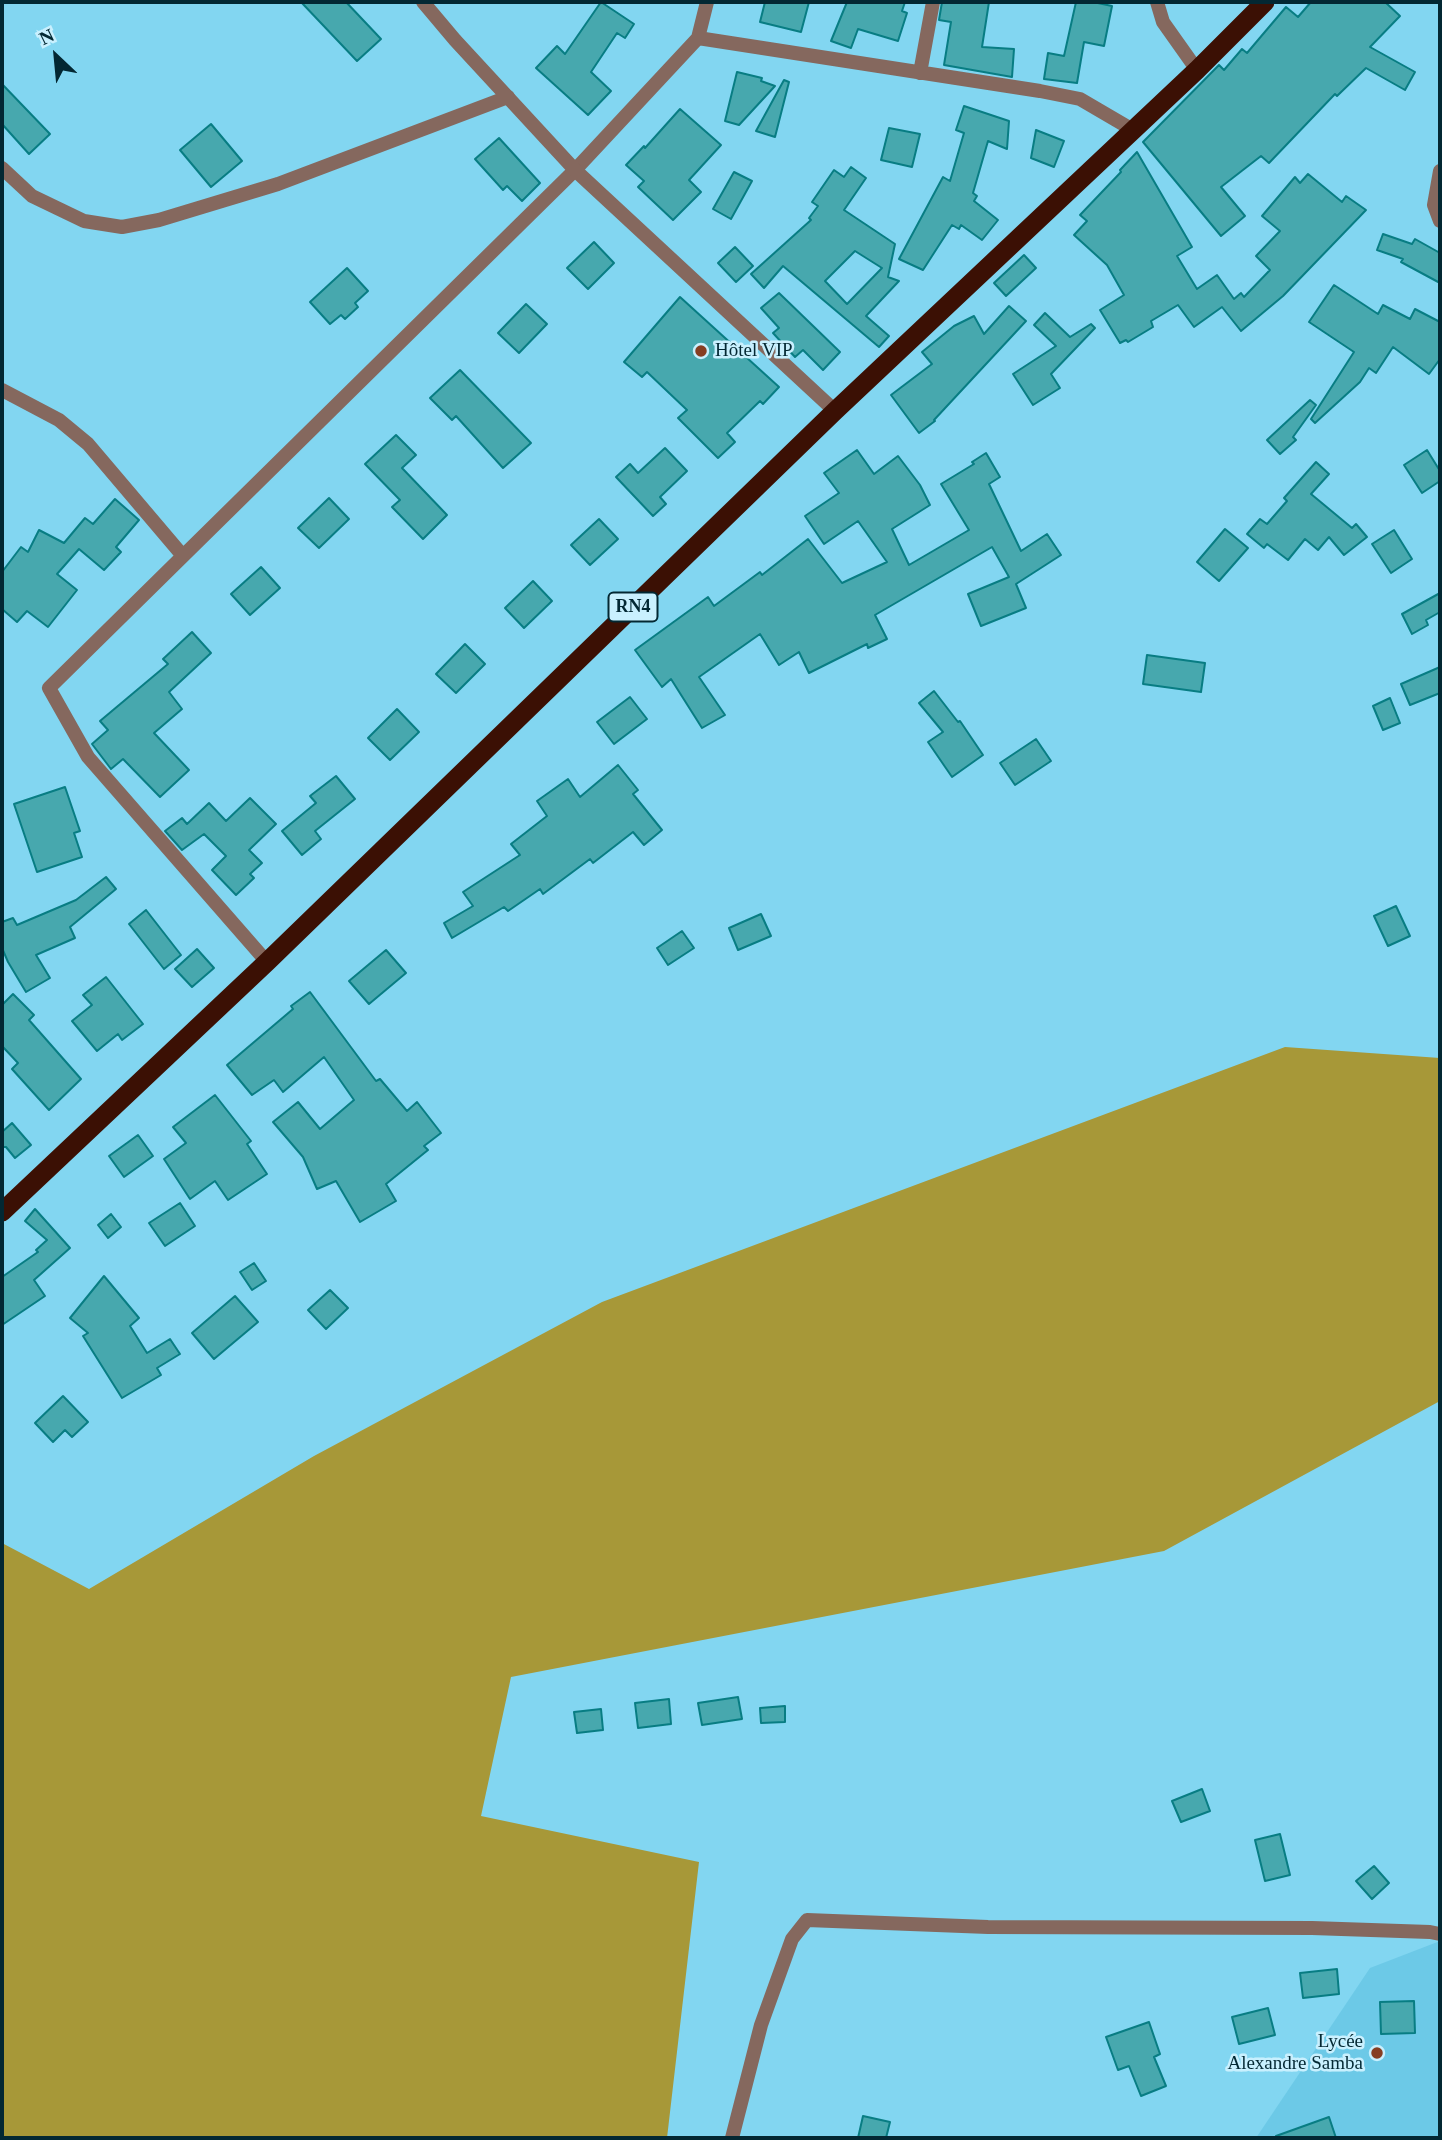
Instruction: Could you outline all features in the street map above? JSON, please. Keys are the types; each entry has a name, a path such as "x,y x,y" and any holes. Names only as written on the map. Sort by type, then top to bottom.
{"highway":[{"name":"RN4","path":"2,1212 267,962 835,411 1133,131 1265,2"}],"street":[{"path":"423,2 575,170 835,411"},
{"path":"267,962 88,757 49,688 575,170 698,38 707,2"},
{"path":"920,73 933,2"},
{"path":"1157,2 1163,22 1197,70"},
{"path":"698,38 1080,99 1133,131"},
{"path":"2,168 32,196 84,221 122,227 159,220 278,184 508,97"},
{"path":"1440,171 1434,205 1440,221"},
{"path":"2,390 59,420 88,444 183,556"},
{"path":"732,2138 761,2025 793,1939 807,1920 988,1927 1312,1928 1440,1934"}],"shaded area":[{"path":"1285,1047 1440,1058 1440,1401 1164,1551 511,1677 481,1816 699,1862 667,2138 2,2138 2,1543 89,1589 314,1456 602,1302"},
{"name":"Lycée Alexandre Samba","path":"1440,1941 1440,2138 1256,2138 1370,1968"}],"building":[{"path":"301,2 346,2 381,39 357,61"},
{"path":"601,2 634,24 625,38 617,33 591,72 611,91 588,115 536,68 557,46 565,54"},
{"path":"765,2 809,2 801,32 760,22"},
{"path":"847,2 905,2 902,11 907,13 898,41 858,29 851,48 831,41"},
{"path":"942,2 989,2 982,47 1014,49 1012,77 944,65 951,22 939,20"},
{"path":"1076,2 1112,6 1104,46 1084,42 1077,83 1044,79 1048,53 1064,56"},
{"path":"1311,2 1385,2 1400,16 1370,47 1415,72 1405,90 1366,68 1337,96 1335,94 1269,163 1261,156 1221,187 1245,216 1221,236 1143,142 1219,65 1224,70 1242,49 1247,53 1286,7 1298,17"},
{"path":"737,72 762,78 761,81 775,86 739,125 725,121"},
{"path":"784,80 789,82 775,137 756,131"},
{"path":"2,84 50,134 29,154 2,124"},
{"path":"964,106 1009,121 1007,149 988,141 973,193 977,196 974,201 998,220 982,240 961,225 959,229 952,225 923,270 899,259 943,177 950,181 964,133 956,130"},
{"path":"680,109 721,145 689,180 701,192 673,220 638,187 644,181 626,165"},
{"path":"211,124 242,161 211,187 180,150"},
{"path":"889,128 920,134 912,167 881,160"},
{"path":"1036,130 1064,141 1054,167 1031,158"},
{"path":"499,138 540,183 522,201 507,186 503,190 475,159"},
{"path":"1137,152 1192,247 1177,256 1197,289 1217,275 1234,299 1241,293 1244,297 1270,270 1256,256 1280,231 1262,216 1295,177 1300,183 1308,174 1342,202 1346,196 1366,210 1283,296 1241,331 1222,307 1194,327 1178,305 1151,321 1153,327 1128,342 1126,340 1120,343 1100,310 1124,295 1107,265 1074,235 1087,221 1080,215"},
{"path":"851,167 866,178 844,210 895,244 888,277 899,281 866,316 889,336 879,347 783,266 764,288 751,274 811,220 809,218 818,206 812,202 834,170 844,177","holes":["855,251 882,268 847,304 825,281"]},
{"path":"734,172 752,181 731,219 713,209"},
{"path":"1383,234 1412,244 1415,239 1440,253 1440,283 1401,262 1403,259 1377,250"},
{"path":"594,242 614,263 588,289 567,268"},
{"path":"735,247 753,266 736,282 718,263"},
{"path":"1024,255 1036,268 1006,296 994,283"},
{"path":"347,268 368,291 355,303 358,307 345,319 341,315 330,324 310,302"},
{"path":"1334,285 1378,314 1383,305 1410,319 1415,309 1440,322 1440,359 1429,374 1393,347 1376,373 1369,368 1360,382 1315,423 1311,419 1354,352 1309,322"},
{"path":"779,293 840,352 823,370 803,350 795,357 773,333 779,328 761,308"},
{"path":"680,297 779,387 763,404 760,401 727,433 735,442 718,458 678,418 687,410 647,372 642,377 624,362"},
{"path":"526,304 547,324 519,353 498,333"},
{"path":"1009,306 1026,321 935,421 919,433 891,395 932,364 922,352 954,326 974,316 984,334"},
{"path":"1045,313 1070,337 1091,324 1095,328 1051,374 1060,388 1033,405 1013,374 1056,346 1034,325"},
{"path":"460,370 531,443 503,468 456,416 452,420 430,398"},
{"path":"1310,400 1316,405 1293,437 1296,440 1280,454 1267,440"},
{"path":"396,435 416,455 402,468 447,515 423,539 392,507 400,500 365,464"},
{"path":"665,448 687,471 660,497 666,504 653,516 616,477 630,464 638,473"},
{"path":"857,450 874,474 898,456 920,485 930,505 892,529 909,565 969,530 941,484 974,464 972,462 986,453 1000,477 989,484 1021,551 1047,534 1061,555 1016,584 1026,608 981,626 968,594 1009,577 992,547 875,615 887,639 868,648 867,644 809,673 799,652 779,665 760,634 699,677 725,715 702,728 671,679 662,687 635,650 708,597 714,606 760,572 762,575 808,539 842,583 887,562 858,521 824,544 805,516 839,493 824,473"},
{"path":"1427,450 1440,471 1440,481 1422,493 1404,465"},
{"path":"1316,462 1329,474 1311,494 1352,528 1356,524 1367,537 1344,555 1329,537 1318,550 1305,539 1288,560 1267,544 1264,548 1247,534 1260,519 1267,524 1287,501 1284,498"},
{"path":"329,498 349,519 319,548 298,528"},
{"path":"115,499 139,520 116,547 121,552 104,570 79,549 57,574 77,590 48,627 27,611 17,622 2,609 2,572 21,547 28,552 39,530 64,543 85,518 93,524"},
{"path":"599,519 618,539 590,565 571,545"},
{"path":"1225,529 1248,548 1219,581 1197,562"},
{"path":"1394,530 1412,559 1391,573 1372,544"},
{"path":"261,567 280,588 250,615 231,594"},
{"path":"533,581 552,601 524,628 505,608"},
{"path":"1440,593 1440,612 1426,620 1428,625 1412,634 1402,614"},
{"path":"192,632 211,653 169,692 182,709 154,733 189,770 160,797 123,759 111,769 92,744 108,730 100,721 168,664 163,659"},
{"path":"465,644 485,664 456,693 436,674"},
{"path":"1147,655 1205,663 1201,692 1143,684"},
{"path":"1440,667 1440,693 1410,705 1401,684"},
{"path":"934,691 958,722 960,721 983,755 952,777 928,742 943,732 919,703"},
{"path":"630,697 647,719 614,744 597,722"},
{"path":"1390,698 1400,723 1383,730 1373,706"},
{"path":"397,709 419,732 390,760 368,738"},
{"path":"1036,739 1051,761 1015,785 1000,763"},
{"path":"618,765 638,790 633,794 662,830 644,845 633,832 593,863 590,859 543,894 540,889 508,911 504,907 452,938 444,923 473,906 463,892 520,855 511,844 547,816 537,801 568,779 580,797"},
{"path":"336,776 355,799 315,831 321,839 302,855 282,831 316,803 310,796"},
{"path":"65,787 80,831 74,833 82,857 37,872 14,804"},
{"path":"250,798 276,824 249,850 262,863 250,874 254,878 236,895 212,870 226,856 204,834 182,850 165,831 182,818 187,824 209,803 226,821"},
{"path":"106,877 116,889 70,927 75,938 36,955 50,978 26,992 2,948 2,922 13,918 17,925 76,900"},
{"path":"1396,906 1410,936 1388,946 1374,916"},
{"path":"146,910 181,955 164,969 129,924"},
{"path":"761,914 771,936 738,950 729,928"},
{"path":"682,931 694,948 668,965 657,948"},
{"path":"197,949 214,968 192,987 175,969"},
{"path":"386,950 406,973 369,1004 349,981"},
{"path":"106,977 143,1024 122,1040 118,1034 97,1051 72,1021 92,1005 83,995"},
{"path":"310,992 376,1081 380,1079 407,1111 417,1102 441,1133 424,1146 428,1150 386,1184 396,1201 360,1222 336,1181 317,1189 303,1157 273,1122 298,1102 320,1129 354,1100 324,1057 283,1092 274,1080 252,1095 227,1065"},
{"path":"13,994 34,1015 29,1020 81,1079 49,1110 12,1069 18,1063 2,1046 2,1005"},
{"path":"215,1095 251,1141 247,1144 267,1174 228,1200 215,1181 190,1199 164,1159 186,1143 173,1127"},
{"path":"12,1123 31,1145 15,1158 6,1147 2,1147 2,1132"},
{"path":"138,1135 153,1156 124,1177 109,1156"},
{"path":"180,1203 195,1226 165,1246 149,1223"},
{"path":"35,1209 70,1248 34,1280 45,1296 2,1325 2,1277 38,1252 36,1250 47,1240 25,1221"},
{"path":"111,1214 121,1227 108,1238 98,1225"},
{"path":"254,1263 266,1281 252,1290 240,1272"},
{"path":"104,1276 139,1318 130,1326 147,1353 170,1339 180,1354 157,1368 161,1375 122,1398 83,1336 88,1333 70,1318"},
{"path":"330,1290 348,1308 326,1329 308,1310"},
{"path":"235,1296 258,1322 214,1359 192,1333"},
{"path":"63,1396 88,1422 72,1437 65,1430 53,1442 35,1423"},
{"path":"738,1697 742,1719 702,1725 698,1703"},
{"path":"669,1699 671,1724 638,1728 635,1703"},
{"path":"785,1706 785,1722 761,1723 760,1708"},
{"path":"601,1709 603,1730 577,1733 574,1712"},
{"path":"1202,1789 1210,1811 1181,1822 1172,1801"},
{"path":"1280,1834 1290,1875 1265,1881 1255,1840"},
{"path":"1374,1866 1389,1883 1372,1899 1356,1881"},
{"path":"1337,1969 1339,1994 1303,1998 1300,1973"},
{"path":"1414,2001 1415,2033 1381,2034 1380,2002"},
{"path":"1268,2008 1275,2035 1239,2044 1232,2017"},
{"path":"1149,2022 1160,2054 1154,2057 1166,2086 1141,2096 1129,2066 1118,2070 1106,2037"},
{"path":"863,2116 890,2122 886,2138 858,2138"},
{"path":"1329,2117 1336,2138 1276,2138 1276,2136"}],"place":[{"name":"Hôtel VIP","path":"701,351"},
{"name":"Lycée Alexandre Samba","path":"1377,2053"}]}
